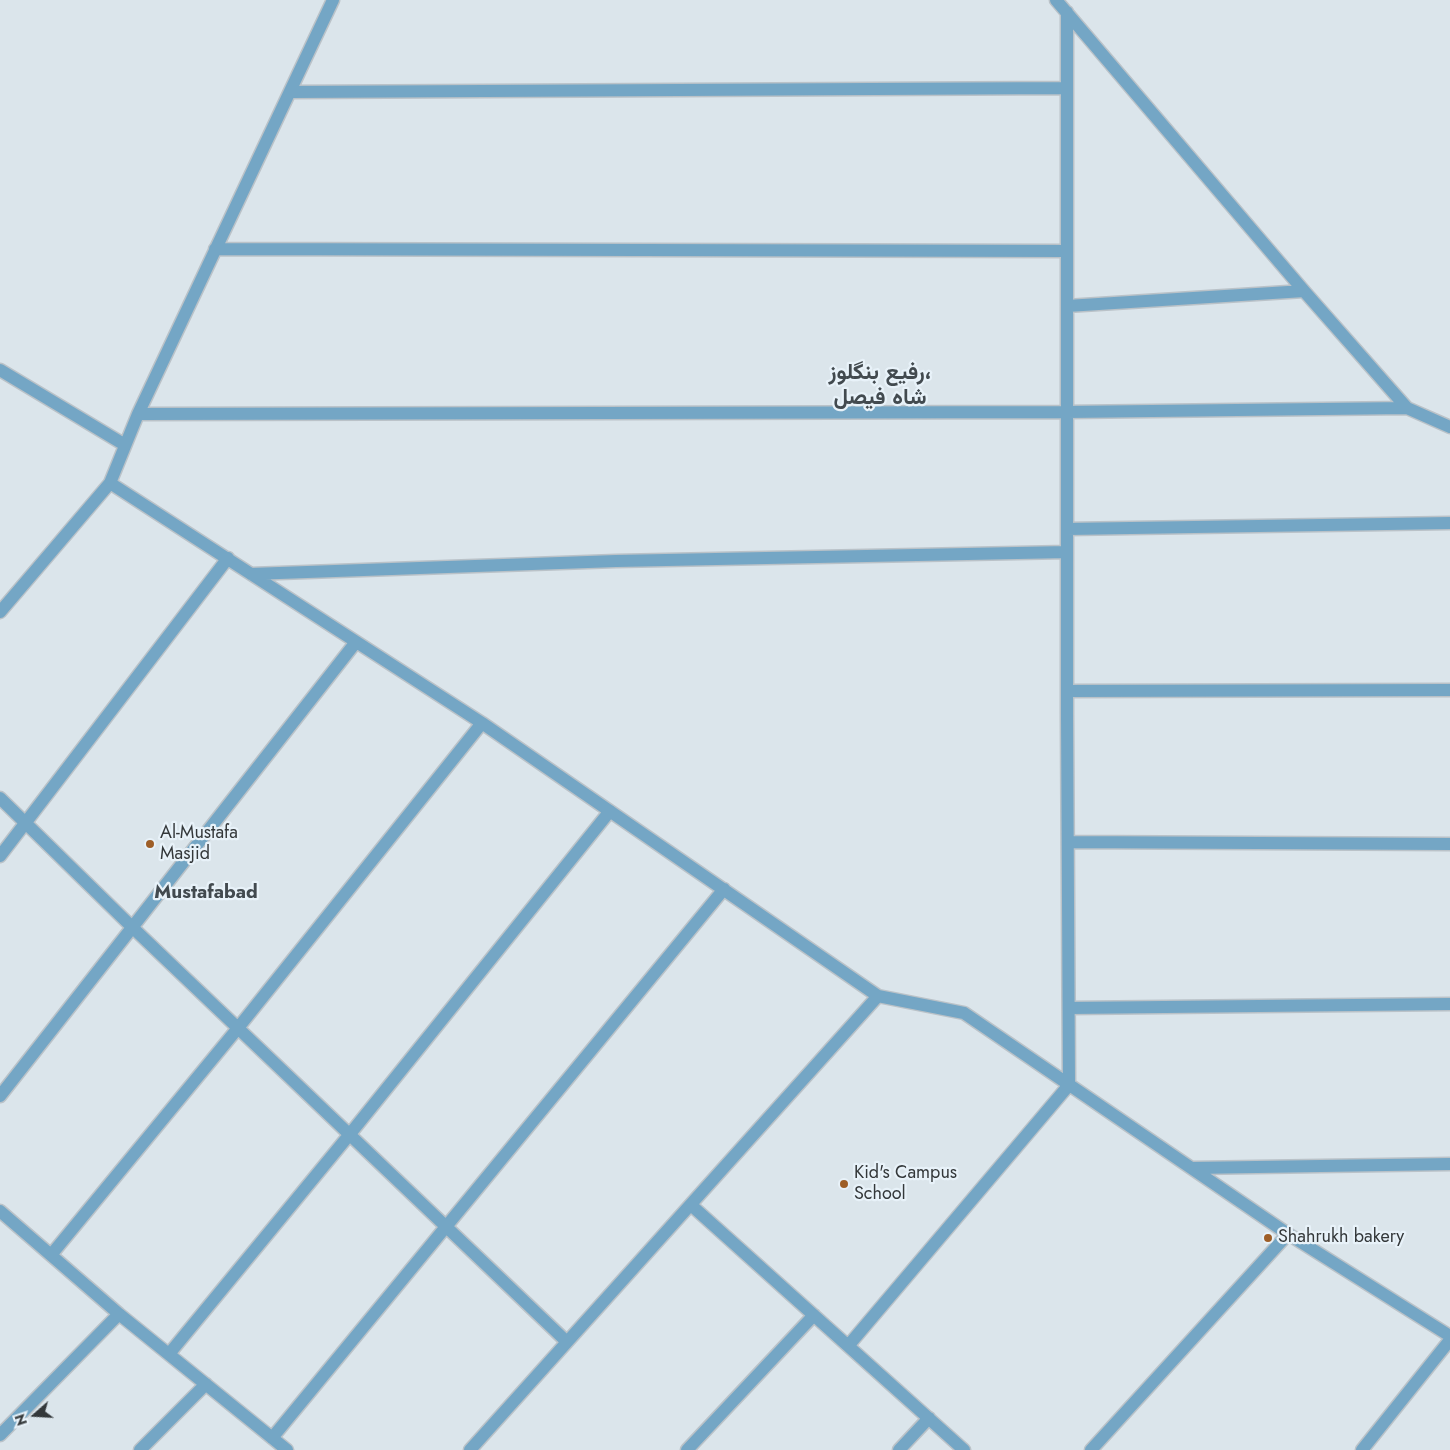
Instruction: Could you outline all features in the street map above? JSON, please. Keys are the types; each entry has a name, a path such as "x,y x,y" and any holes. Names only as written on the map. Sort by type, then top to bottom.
{"street":[{"path":"0,612 110,483 138,414 333,0"},
{"path":"1056,0 1304,291 1407,408"},
{"path":"848,1346 1069,1085 1066,691 1067,12"},
{"path":"290,92 1067,88"},
{"path":"215,249 1067,251"},
{"path":"1067,306 1304,291"},
{"path":"0,370 125,445"},
{"path":"138,414 1067,412 1407,408 1450,427"},
{"path":"110,483 482,723 878,996 964,1013 1288,1234 1450,1336"},
{"path":"1067,529 1450,523"},
{"path":"251,574 606,562 1067,552"},
{"path":"0,856 228,558"},
{"path":"0,1096 356,642"},
{"path":"1066,691 1450,690"},
{"path":"50,1255 238,1028 482,723"},
{"path":"0,798 132,928 567,1342"},
{"path":"169,1354 350,1134 610,811"},
{"path":"1068,842 1450,844"},
{"path":"272,1438 448,1228 724,889"},
{"path":"470,1450 878,996"},
{"path":"1069,1008 1450,1004"},
{"path":"1192,1168 1450,1164"},
{"path":"691,1205 964,1450"},
{"path":"0,1211 120,1314 287,1450"},
{"path":"1091,1450 1288,1234"},
{"path":"0,1435 120,1314"},
{"path":"687,1450 814,1315"},
{"path":"1362,1450 1450,1340"},
{"path":"140,1450 206,1384"},
{"path":"899,1450 928,1418"}],"place":[{"name":"Al-Mustafa Masjid","path":"150,844"},
{"name":"Kid's Campus School","path":"844,1184"},
{"name":"Shahrukh bakery","path":"1268,1238"}],"district":[{"name":"رفیع بنگلوز، شاہ فیصل","path":"880,386"},
{"name":"Mustafabad","path":"206,893"}]}
